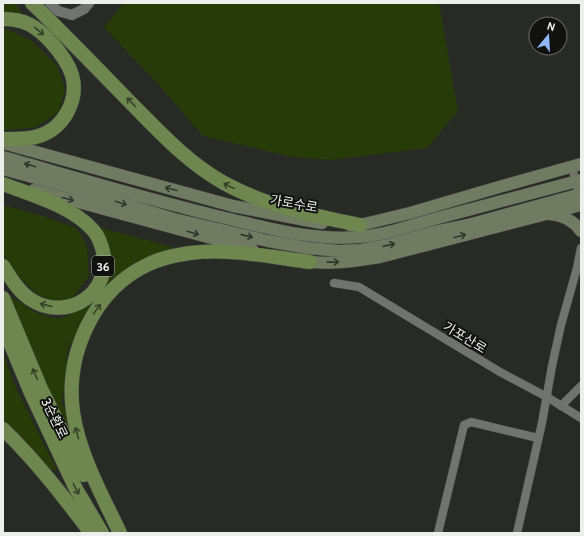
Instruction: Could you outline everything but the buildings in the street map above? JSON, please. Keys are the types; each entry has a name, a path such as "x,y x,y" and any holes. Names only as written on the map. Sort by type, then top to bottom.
{"highway":[{"path":"32,3 176,148 209,174 224,183 289,209 360,225"},
{"path":"3,19 24,22 34,26 42,33 60,52 66,62 73,77 74,91 68,112 61,122 52,130 39,136 26,139 3,139"},
{"name":"36","path":"3,182 64,208 78,217 93,230 101,244 104,256 102,275 96,289 83,301 76,305 66,307 48,306 30,299 18,288 3,266"},
{"path":"120,533 85,458 73,413 72,400 75,361 83,335 103,300 120,283 134,272 150,263 189,253 218,251 310,262"},
{"name":"3순환로","path":"3,298 41,389 88,485 116,533"},
{"name":"3순환로","path":"3,326 31,394 69,475 102,533"},
{"path":"3,429 42,470 91,533"}],"main road":[{"name":"가로수로","path":"3,143 233,206 305,220 334,224 360,225 389,219 576,165"},
{"path":"3,157 178,207 272,229 313,236 338,238 360,238 388,233 433,219 578,181"},
{"path":"3,169 69,187 174,219 268,241 308,248 339,251 361,250 388,245 434,232 580,199"},
{"path":"3,182 241,246 310,262 336,262 380,257 546,214 580,199"},
{"path":"360,225 408,227 438,205"},
{"path":"468,225 555,214 566,218 575,224 581,231"}],"street":[{"path":"50,3 58,11 72,15 86,6"},
{"path":"576,165 580,199"},
{"path":"516,533 547,397 561,325 580,259 581,248"},
{"name":"가포산로","path":"334,283 359,286 493,368 547,397 581,418"},
{"path":"561,406 581,386"},
{"path":"438,533 464,425 471,422 538,438"}],"green space":[{"path":"3,3 15,3 23,15 3,16"},
{"path":"124,3 439,3 458,111 427,148 331,160 293,157 203,136 157,83 104,27"},
{"path":"3,27 32,41 58,67 65,89 59,112 34,128 3,130"},
{"path":"3,205 43,216 76,228 87,245 89,276 71,300 53,301 37,294 12,270 3,253"},
{"path":"102,228 176,248 130,266 110,283 94,304 68,348 62,403 70,422 63,421 44,385 9,295 36,313 59,319 79,311 95,296 107,273 97,230"},
{"path":"3,353 17,390 57,470 48,469 3,422"}]}
